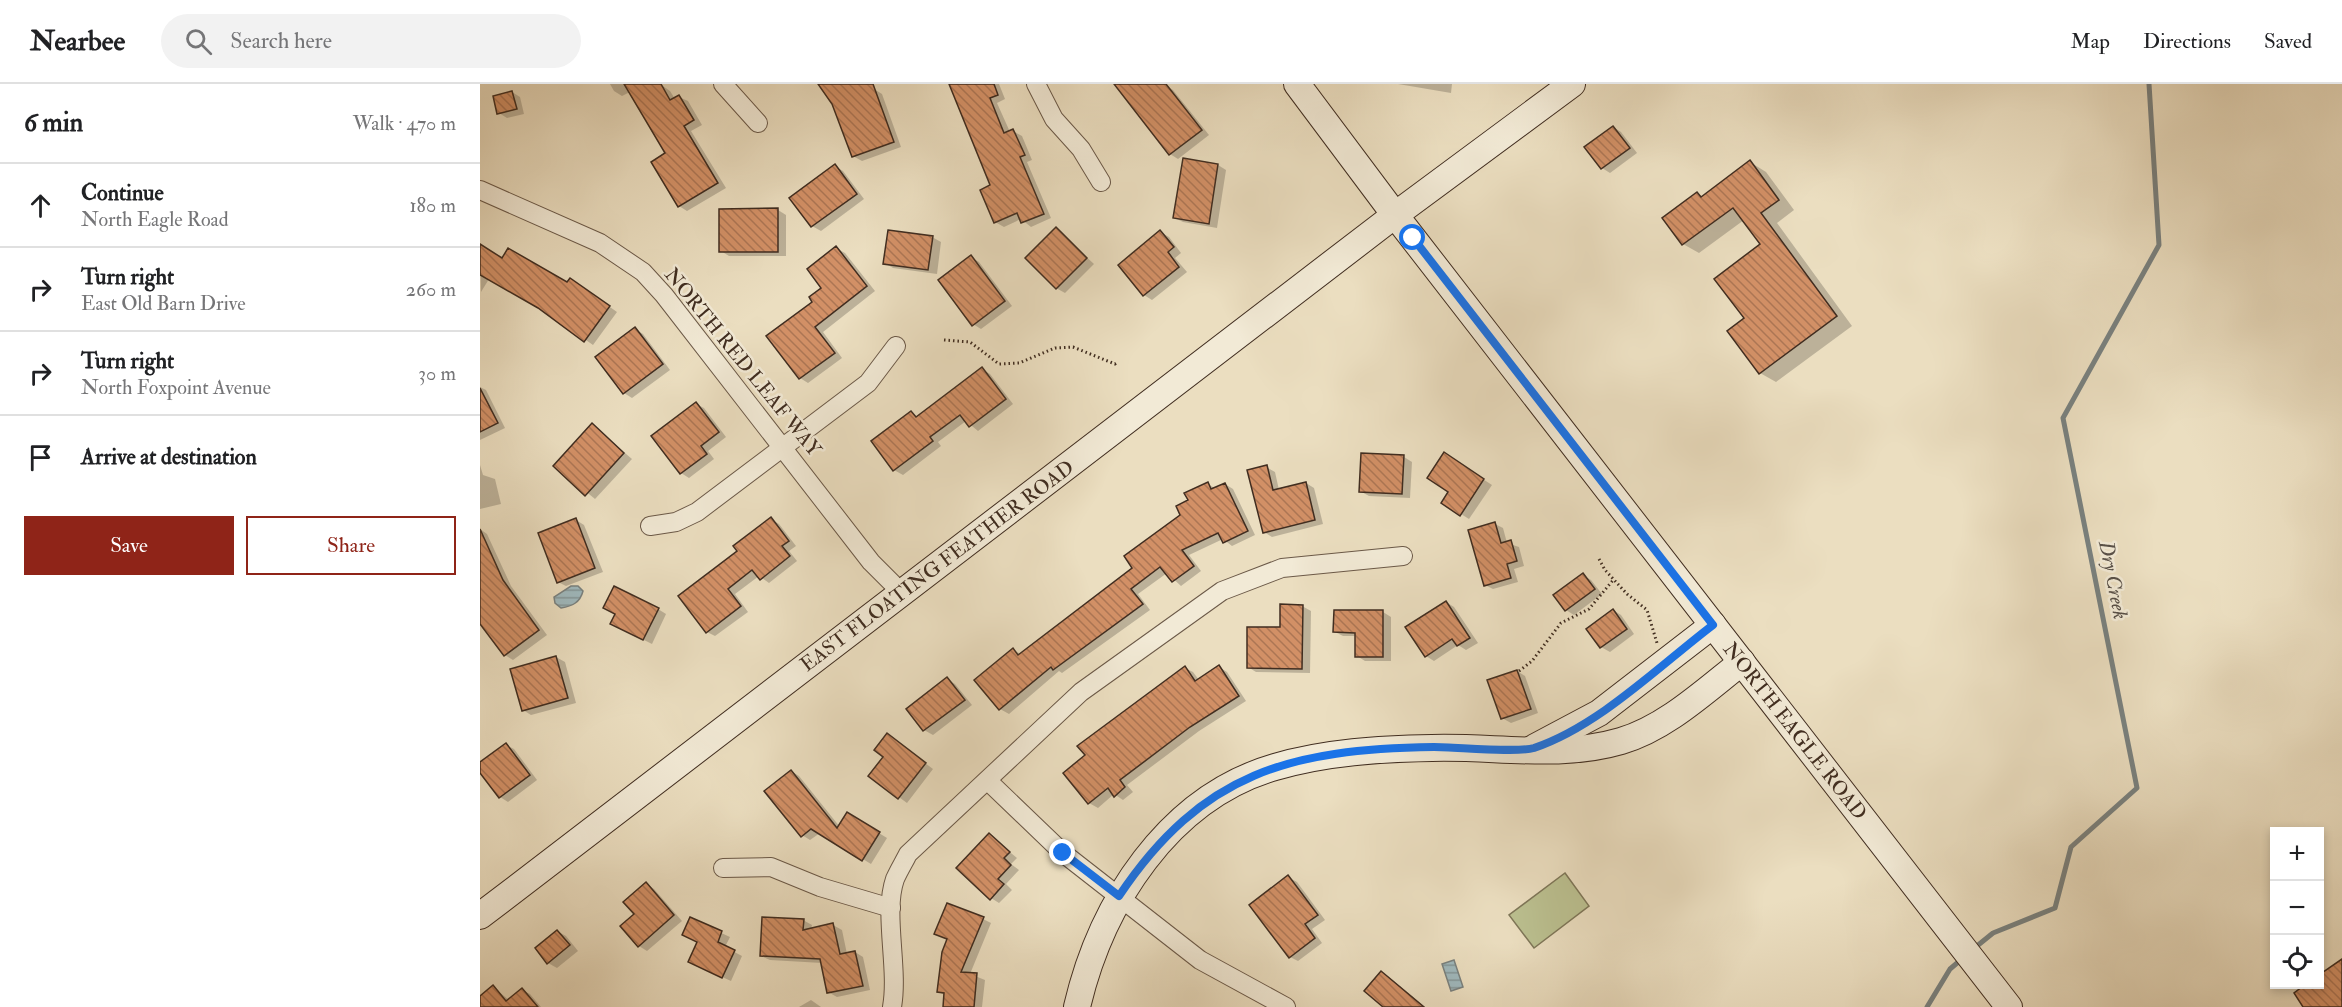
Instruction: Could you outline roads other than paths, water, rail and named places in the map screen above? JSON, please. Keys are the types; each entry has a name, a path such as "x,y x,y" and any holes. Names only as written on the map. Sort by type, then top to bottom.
{"main road":[{"name":"NORTH EAGLE ROAD","path":"1297,84 1395,215 2009,1007"},
{"name":"EAST FLOATING FEATHER ROAD","path":"480,916 1395,215 1572,84"},
{"path":"1532,749 1599,713 1713,625"},
{"path":"1077,1007 1093,952 1119,896 1159,844 1212,797 1274,767 1338,753 1433,747 1579,751 1624,741 1665,720 1742,662"}],"street":[{"path":"723,84 758,123"},
{"path":"1036,84 1054,119 1081,149 1101,182"},
{"name":"NORTH RED LEAF WAY","path":"480,190 600,243 643,272 664,295 759,420 784,447 871,562 902,593"},
{"path":"650,526 676,522 697,512 868,382 896,346"},
{"path":"892,1007 896,985 891,908 894,881 908,854 1081,692 1222,591 1282,568 1403,556"},
{"path":"988,781 1063,853 1200,960 1286,1007"},
{"path":"723,868 771,867 820,886 891,908"}],"water":[{"path":"571,586 578,586 583,591 582,595 575,603 561,608 555,603 554,597"},
{"path":"1454,960 1463,987 1451,991 1442,964"}],"waterway":[{"name":"Dry Creek","path":"1972,950 1993,933 2055,908 2071,847 2137,788 2063,418 2159,245 2149,84"},
{"name":"Dry Creek","path":"1927,1007 1950,969 1963,958"}]}
